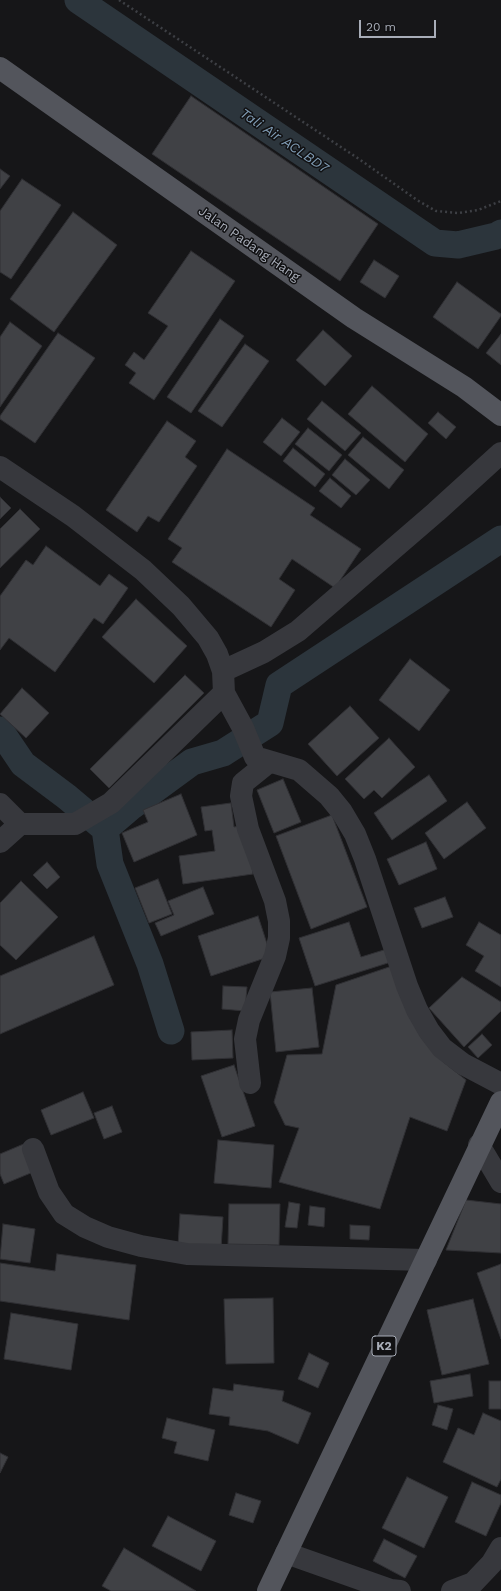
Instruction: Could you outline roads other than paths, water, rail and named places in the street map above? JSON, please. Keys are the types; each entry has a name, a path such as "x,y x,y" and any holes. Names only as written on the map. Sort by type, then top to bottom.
{"main road":[{"name":"Jalan Padang Hang","path":"0,68 354,318 464,387 501,415"},
{"name":"K2","path":"268,1591 426,1260 479,1145 501,1102"}],"street":[{"path":"223,671 264,652 298,631 436,512 501,453"},
{"path":"0,467 73,516 143,570 181,606 208,638 217,654 223,671 224,693 262,759 299,770 330,796 342,812 355,834 365,859 407,986 417,1010 429,1031 442,1048 463,1064 501,1084"},
{"path":"0,842 20,824 75,824 111,803 224,693"},
{"path":"250,1083 245,1039 249,1020 275,956 279,921 275,901 248,829 240,796 244,783 262,759"},
{"path":"0,804 20,824"},
{"path":"479,1145 501,1182"},
{"path":"33,1149 49,1192 64,1214 85,1227 141,1246 187,1254 426,1260"},
{"path":"452,1591 473,1583 492,1563 501,1548"},
{"path":"286,1554 391,1590 400,1591"}],"waterway":[{"name":"Tali Air ACLBD7","path":"78,0 435,243 458,245 496,236 501,233"},
{"path":"105,829 132,806 192,762 223,753 270,723 279,685 501,539"},
{"path":"0,730 23,764 67,797 105,829 110,864 150,964 171,1031"}]}
